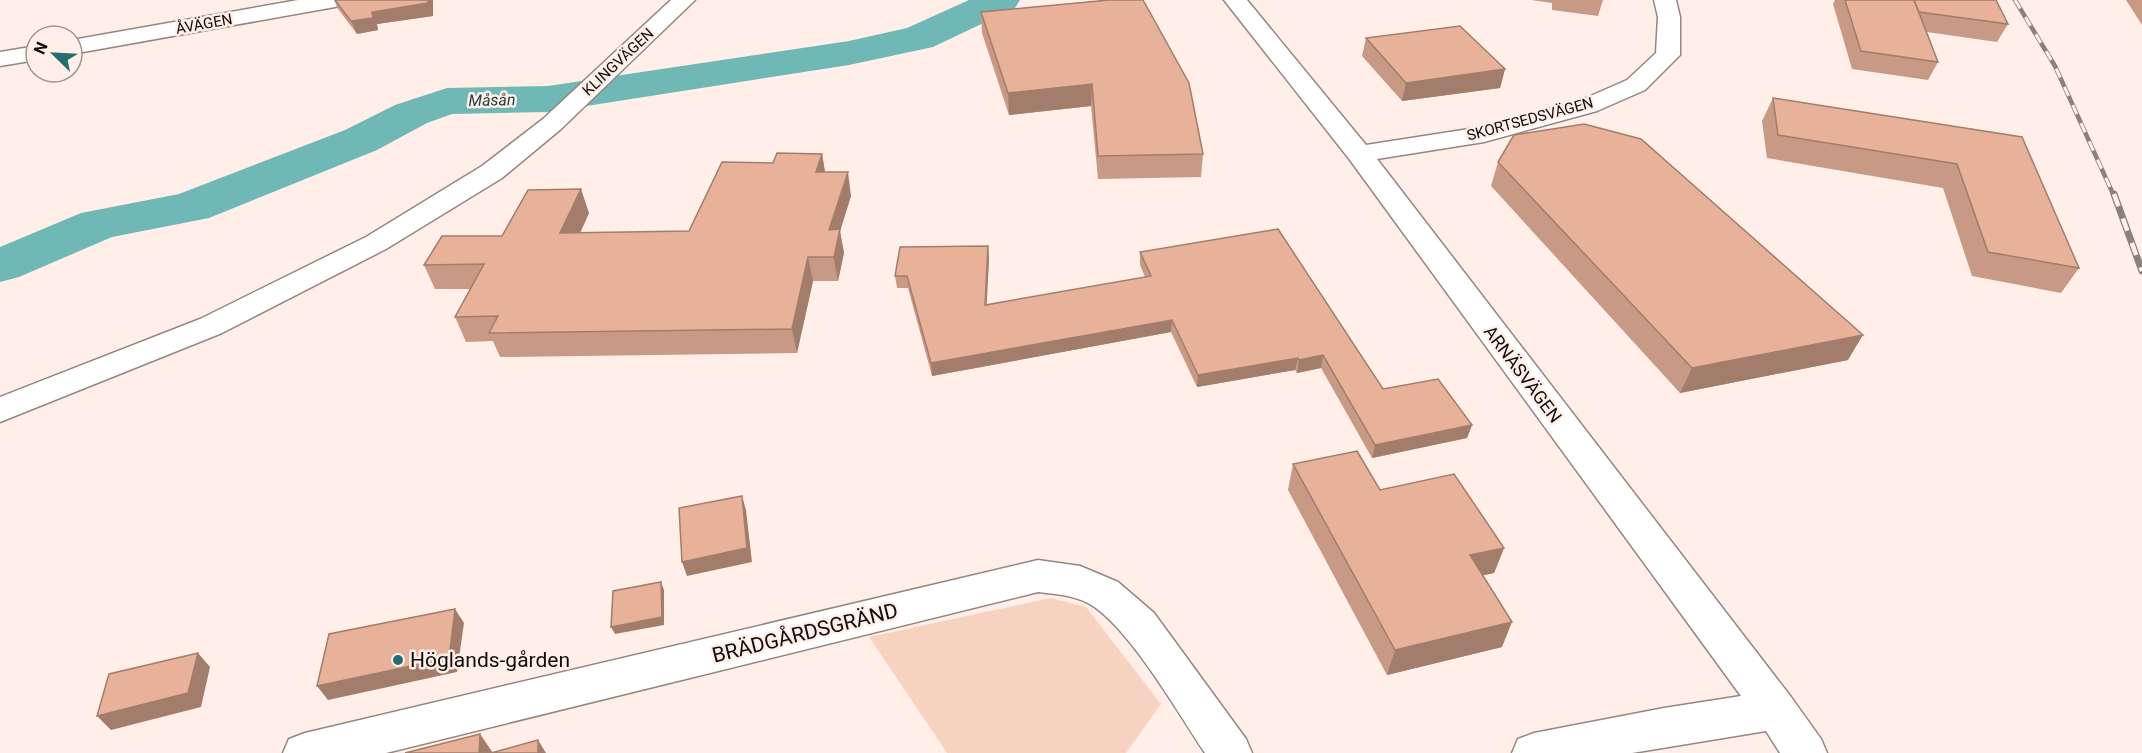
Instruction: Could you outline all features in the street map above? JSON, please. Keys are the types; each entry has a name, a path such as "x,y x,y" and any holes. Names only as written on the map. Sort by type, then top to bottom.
{"street":[{"name":"ÅVÄGEN","path":"84,45 335,0"},
{"name":"KLINGVÄGEN","path":"0,411 211,326 376,243 492,172 552,124 684,0"},
{"name":"ARNÄSVÄGEN","path":"1235,0 1359,154 1776,710 1805,753"},
{"name":"SKORTSEDSVÄGEN","path":"1359,154 1484,134 1588,106 1636,85 1668,55 1669,17 1665,0"},
{"path":"0,59 24,55"},
{"name":"BRÄDGÅRDSGRÄND","path":"305,753 1038,576 1080,582 1096,589 1104,593 1140,625 1230,753"},
{"path":"1534,753 1664,727 1776,710"}],"shaded area":[{"path":"1051,598 1086,607 1161,704 1126,753 947,753 869,637"}],"building":[{"path":"335,0 428,0 428,3 372,12 373,18 351,21"},
{"path":"1109,0 1143,0 1189,83 1203,154 1098,156 1092,84 1008,93 981,12"},
{"path":"1845,0 1914,0 1938,62 1861,51"},
{"path":"1914,0 1996,0 2008,24 1919,12"},
{"path":"1460,26 1505,69 1406,83 1366,38"},
{"path":"1773,98 2022,137 2079,268 1988,252 1957,164 1778,135"},
{"path":"1584,124 1641,139 1863,335 1692,368 1498,162 1514,135"},
{"path":"777,153 822,154 816,172 848,172 829,230 840,229 834,257 808,257 792,329 489,333 498,316 455,317 484,264 424,265 442,236 502,236 528,190 581,189 560,233 689,231 722,162 773,163"},
{"path":"1278,229 1383,389 1438,379 1472,425 1375,445 1323,355 1198,375 1172,320 931,363 907,276 895,276 900,247 988,246 985,305 1151,276 1140,252"},
{"path":"1357,451 1380,490 1454,474 1504,548 1470,555 1512,622 1395,650 1293,464"},
{"path":"742,496 747,548 682,562 679,508"},
{"path":"661,582 662,617 611,627 613,591"},
{"name":"Höglands-gården","path":"455,609 449,658 317,686 329,634"},
{"path":"198,653 188,693 97,716 109,674"},
{"path":"480,734 479,753 405,753"},
{"path":"538,740 538,753 491,753"}],"waterway":[{"name":"Måsån","path":"0,266 99,224 191,207 361,140 411,114 447,101 548,99 849,53 919,38 1001,0"}],"railway":[{"path":"2015,0 2055,66 2114,196"},
{"path":"2114,194 2142,271"}],"place":[{"name":"Höglands-gården","path":"398,660"}]}
